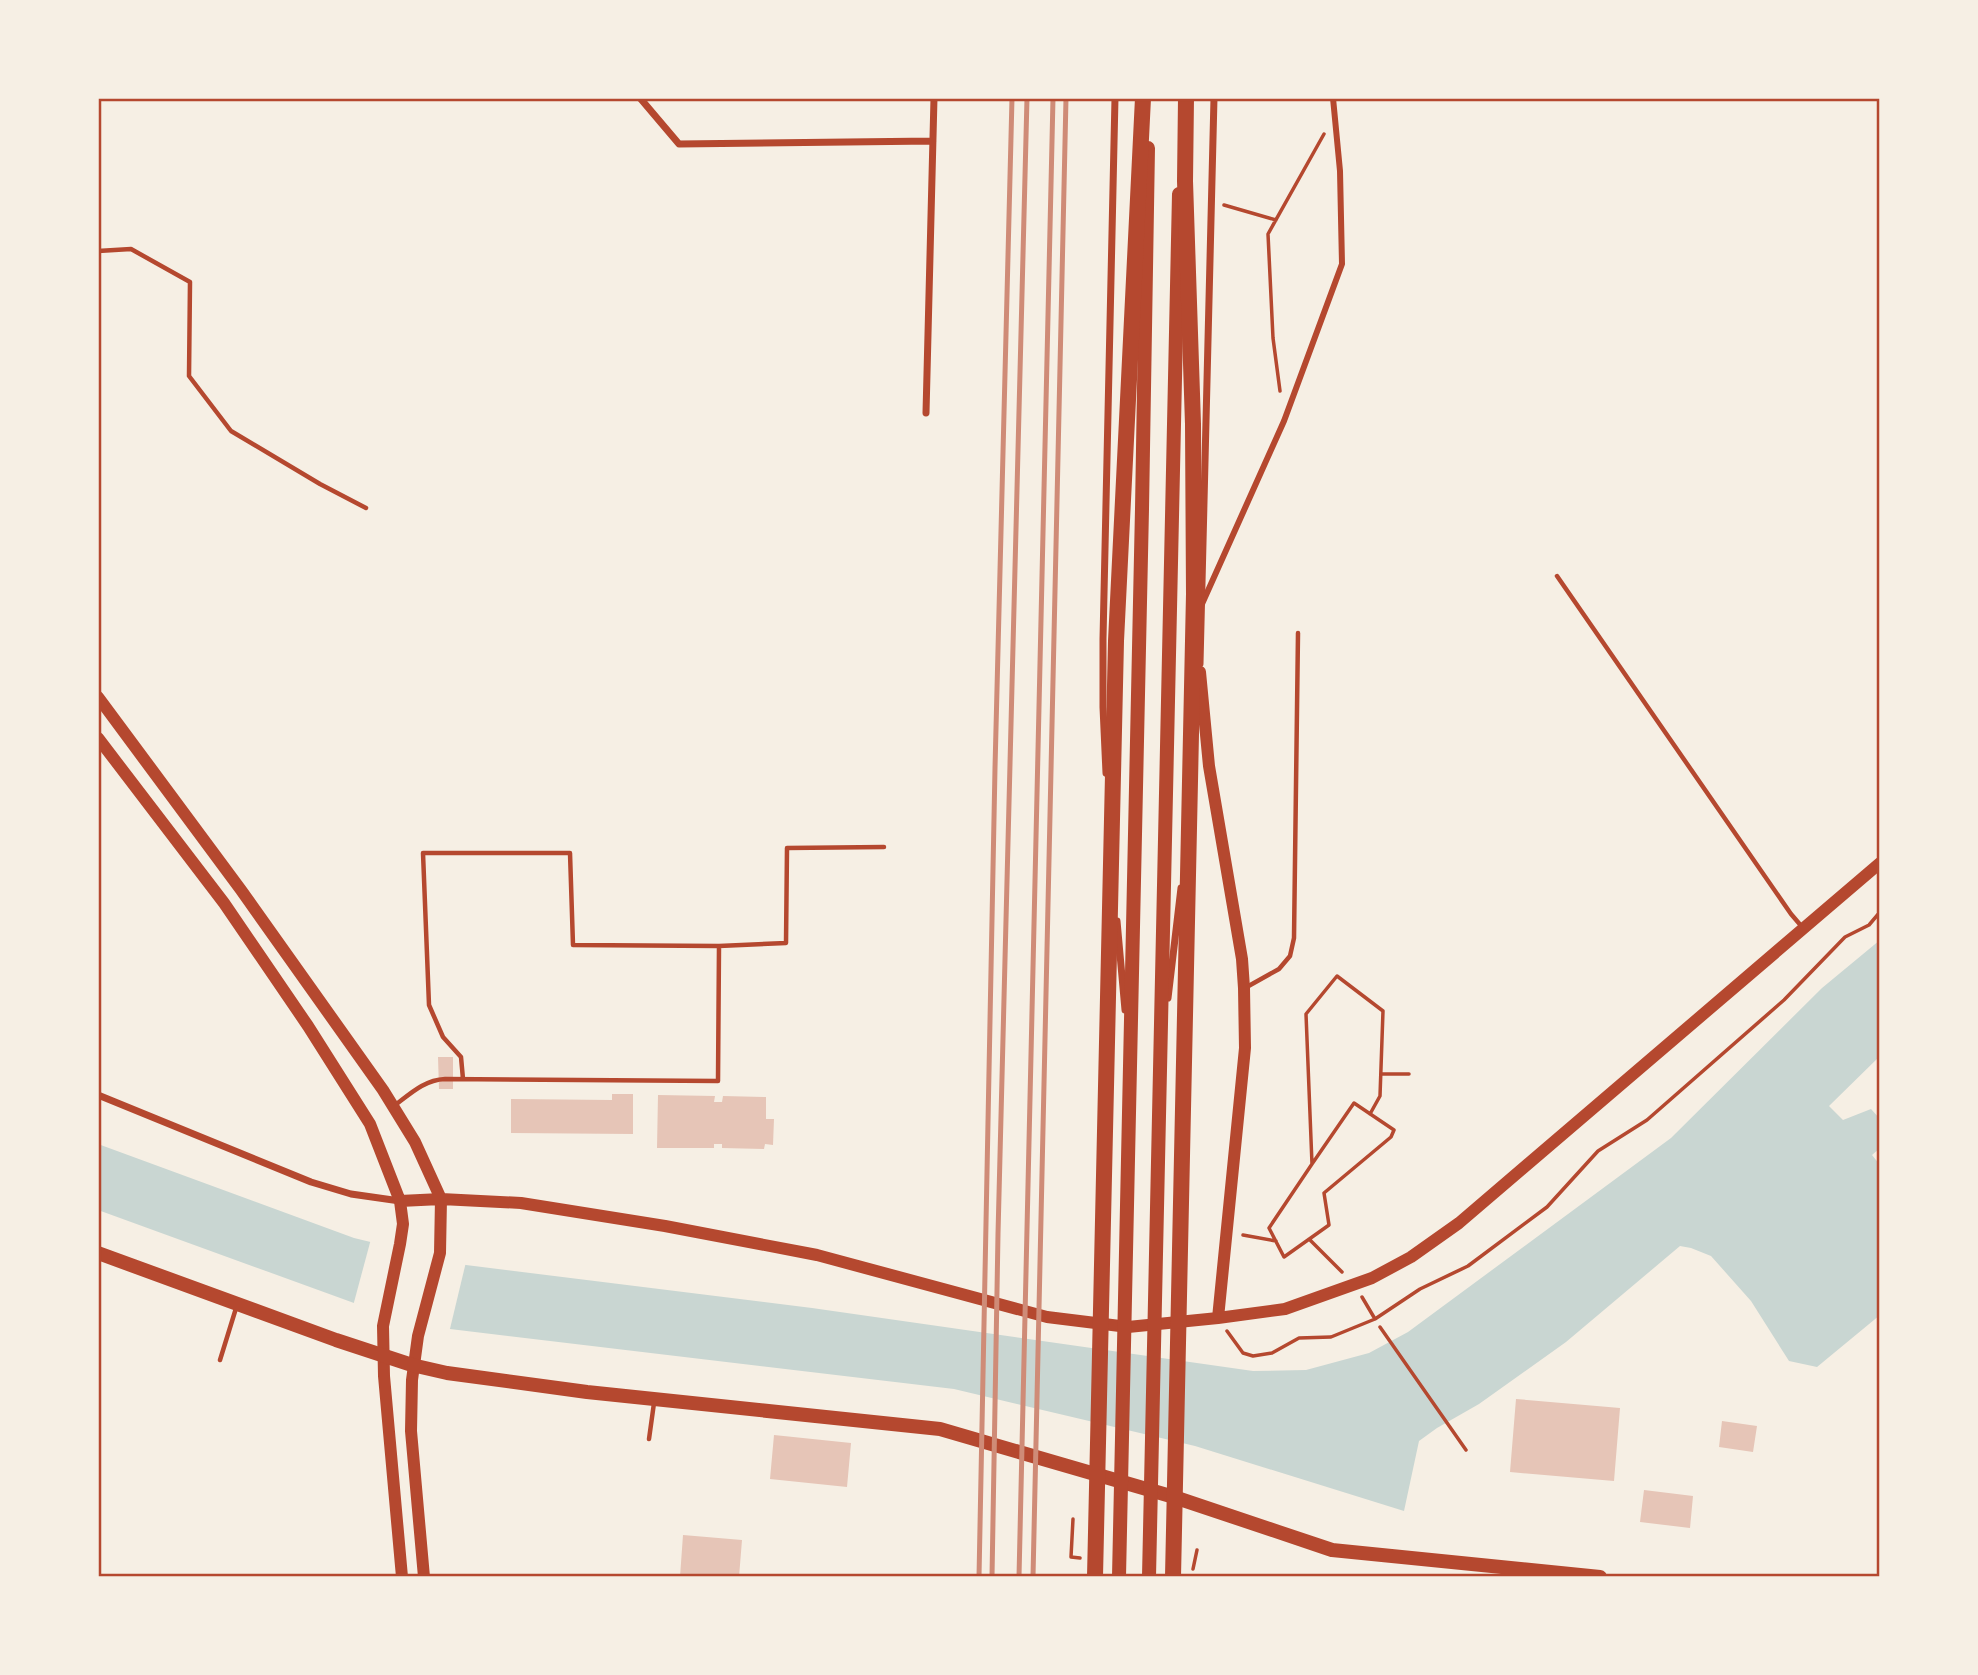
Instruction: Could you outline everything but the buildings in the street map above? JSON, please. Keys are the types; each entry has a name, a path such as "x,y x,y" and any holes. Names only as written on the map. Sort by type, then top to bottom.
{"highway":[{"path":"1095,1577 1116,641 1143,98"},
{"path":"1173,1577 1194,583 1193,424 1185,181 1186,98"}],"main road":[{"path":"1119,1577 1149,98"},
{"path":"1149,1577 1180,98"},
{"path":"98,1253 412,1365 472,1377 940,1429 1174,1497 1332,1550 1600,1577"}],"street":[{"path":"640,98 679,144 933,141"},
{"path":"926,413 934,98"},
{"path":"1115,98 1102,639 1103,707 1111,853 1130,1051"},
{"path":"1161,1051 1184,857 1200,672 1214,98"},
{"path":"1202,604 1284,421 1342,264 1340,171 1334,98"},
{"path":"1200,672 1209,766 1242,959 1244,988 1245,1048 1218,1318"},
{"path":"98,697 241,890 393,1106 415,1142 441,1199 440,1253 412,1365 411,1426 424,1577"},
{"path":"98,738 224,903 308,1026 370,1124 400,1201 400,1244 383,1326 383,1356 402,1577"},
{"path":"98,1095 311,1182 351,1194 400,1201 441,1199 521,1203 665,1226 817,1255 1046,1317 1128,1326 1218,1318 1285,1309 1372,1278 1411,1257 1459,1223 1880,863"}],"lane":[{"path":"98,251 131,249 190,282 189,376 231,431 366,508"},
{"path":"1557,576 1803,929"},
{"path":"1244,988 1279,969 1290,956 1294,938 1298,633"},
{"path":"463,1079 461,1057 443,1037 429,1005 423,853 570,853 573,945 719,946 786,943 787,848 884,846"},
{"path":"393,1106 433,1079 718,1081 719,946"},
{"path":"220,1360 237,1304"},
{"path":"649,1439 654,1399"}],"path":[{"path":"1284,421 1273,338 1268,234 1335,114"},
{"path":"1211,202 1276,220"},
{"path":"1218,1318 1243,1353 1253,1356 1272,1353 1299,1338 1331,1337 1375,1319 1420,1289 1468,1266 1547,1207 1598,1150 1647,1120 1784,1000 1845,937 1869,925 1880,912"},
{"path":"1312,1164 1307,1014 1337,975 1383,1011 1380,1097 1370,1114"},
{"path":"1381,1074 1409,1074"},
{"path":"1354,1103 1370,1114 1394,1130 1391,1137 1324,1193 1329,1225 1284,1257 1269,1228 1354,1103"},
{"path":"1226,1232 1276,1241"},
{"path":"1309,1239 1354,1284 1375,1319"},
{"path":"1380,1327 1466,1450"},
{"path":"1072,1558 1073,1519"},
{"path":"1192,1577 1197,1550"}],"shaded area":[{"path":"1880,940 1880,1056 1829,1106 1843,1120 1871,1109 1880,1119 1880,1148 1872,1155 1880,1165 1880,1315 1817,1367 1789,1361 1751,1301 1711,1256 1680,1246 1566,1342 1479,1404 1419,1441 1404,1511 1195,1446 954,1389 450,1329 354,1303 98,1210 98,1144 354,1238 466,1265 812,1308 1253,1371 1306,1370 1369,1353 1408,1332 1671,1138 1822,988"}],"pier":[{"path":"371,1239 466,1262 449,1333 353,1306"}],"railway":[{"path":"979,1577 1012,98"},
{"path":"992,1577 998,1234 1027,98"},
{"path":"1019,1577 1053,98"},
{"path":"1033,1577 1066,98"}]}
